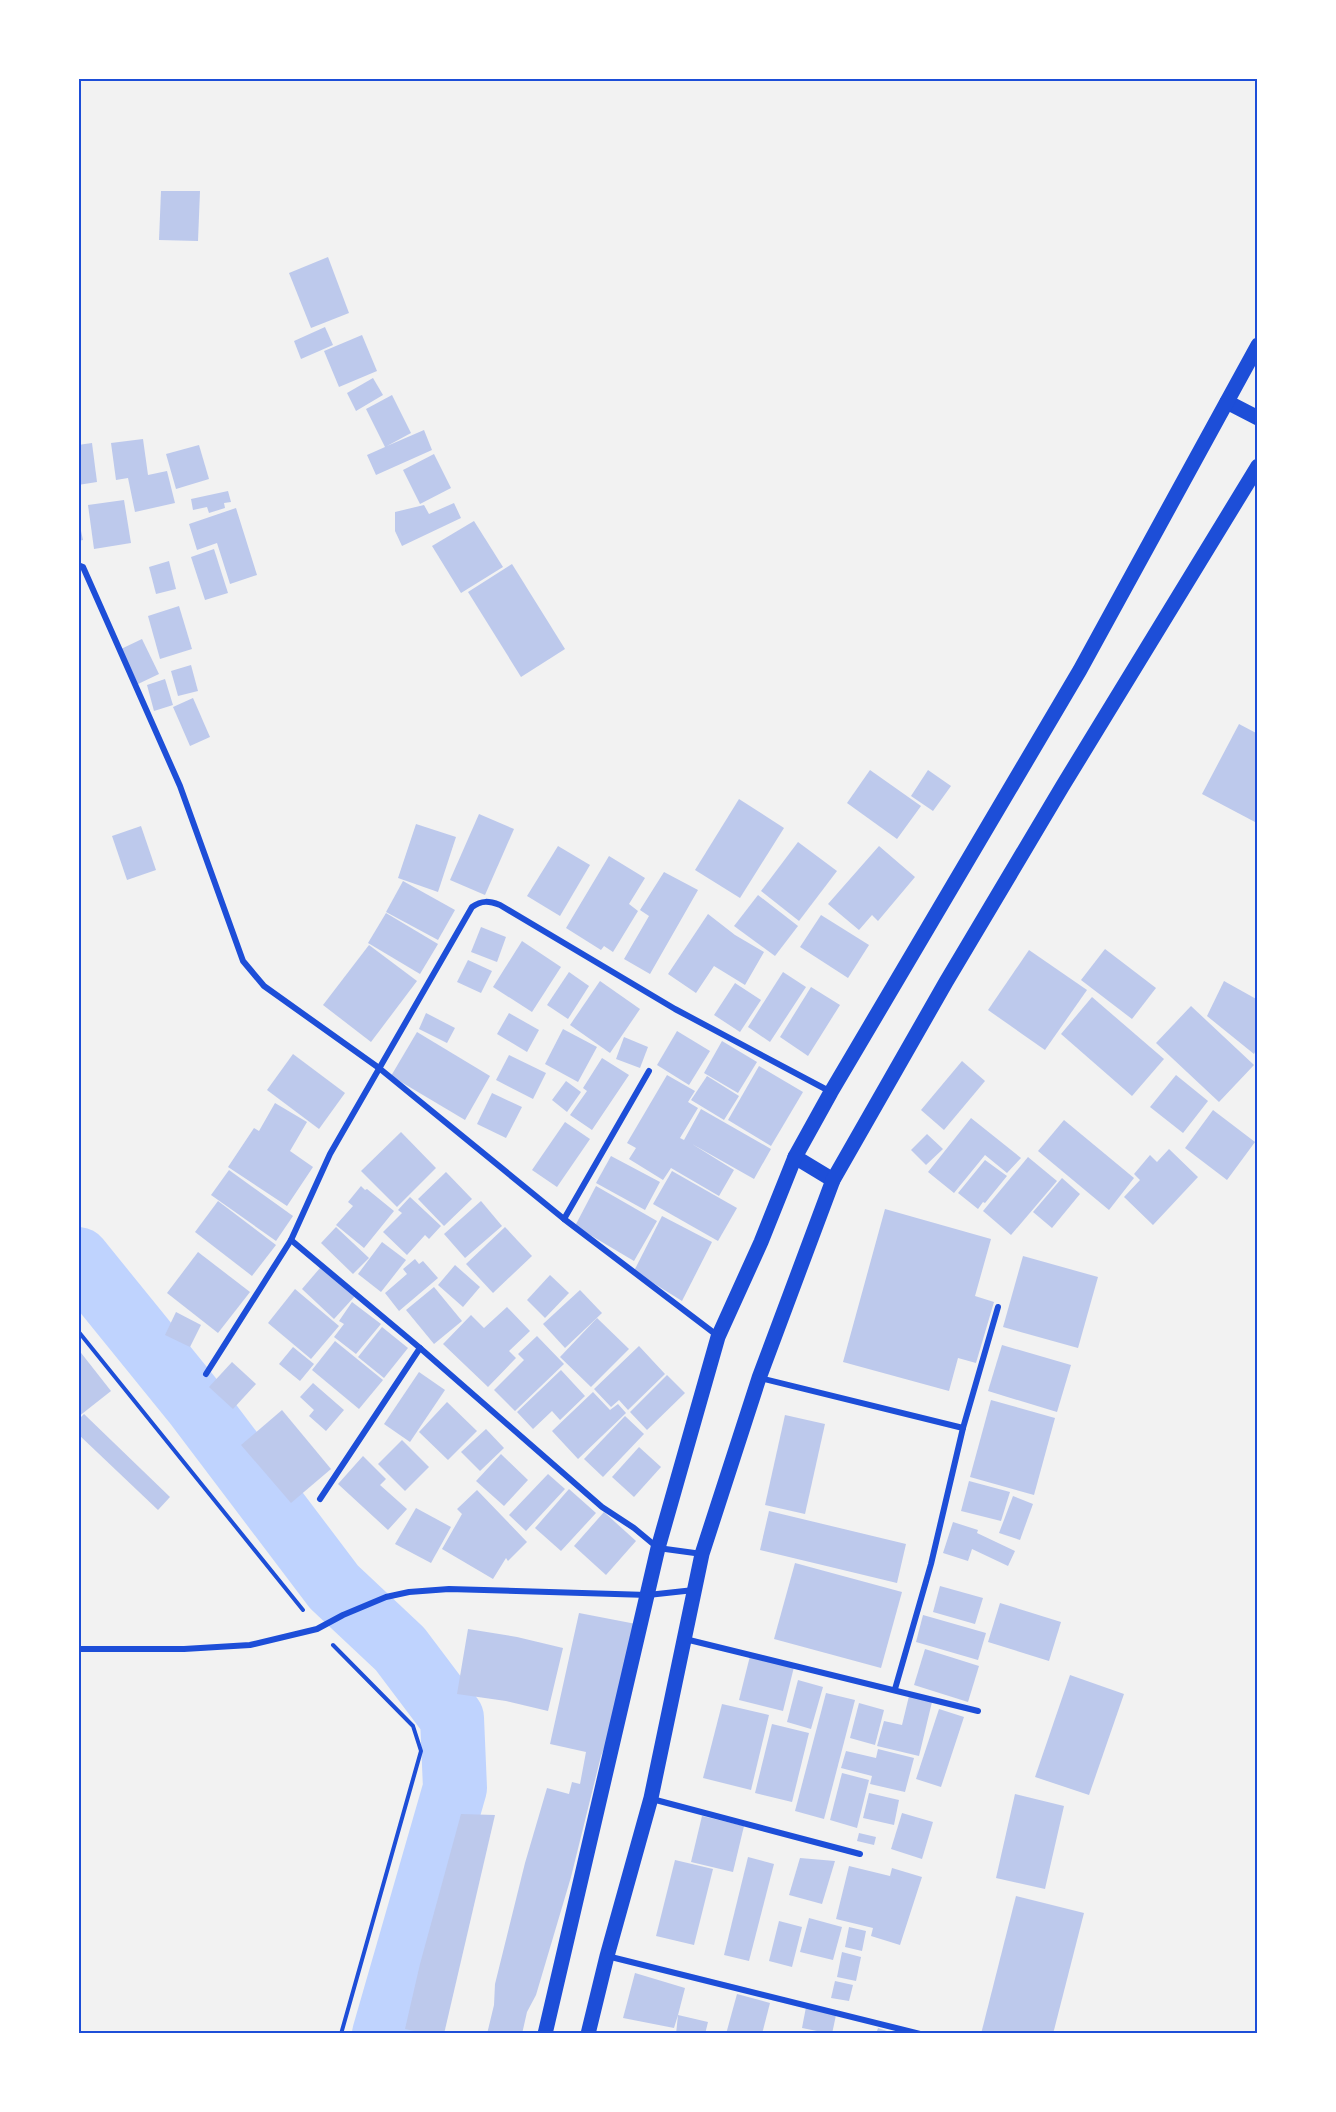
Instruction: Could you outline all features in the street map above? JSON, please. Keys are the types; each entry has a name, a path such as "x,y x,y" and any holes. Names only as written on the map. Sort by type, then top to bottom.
{"main road":[{"path":"545,2034 658,1548 718,1336 761,1242 795,1157 1080,670 1258,345"},
{"path":"1227,402 1258,418"},
{"path":"588,2034 651,1798 702,1554 759,1378 833,1180 946,982 1044,817 1258,466"},
{"path":"795,1157 833,1180"}],"street":[{"path":"78,564 83,567 180,786 243,961 264,986 379,1068 564,1219 718,1336"},
{"path":"206,1374 291,1240 330,1154 472,907 480,902 490,902 512,912 675,1009 831,1092"},
{"path":"564,1219 649,1071"},
{"path":"291,1240 420,1348 602,1507 634,1528 658,1548 702,1554"},
{"path":"895,1689 931,1564 963,1428 998,1307"},
{"path":"320,1498 420,1348"},
{"path":"759,1378 963,1428"},
{"path":"78,1649 184,1649 250,1645 317,1629 386,1597 409,1592 449,1589 648,1595 696,1590"},
{"path":"685,1639 978,1711"},
{"path":"651,1798 860,1854"},
{"path":"607,1956 920,2034"}],"path":[{"path":"78,1331 317,1629 413,1726 422,1751 341,2034"}],"building":[{"path":"161,191 200,191 198,241 159,240"},
{"path":"328,257 349,313 311,328 289,273"},
{"path":"325,327 333,345 301,359 294,341"},
{"path":"362,335 377,371 339,387 324,351"},
{"path":"373,378 383,395 356,411 347,393"},
{"path":"392,395 411,433 387,446 424,430 432,450 376,475 367,455 385,447 366,409"},
{"path":"143,439 148,475 167,471 175,503 135,512 128,478 116,480 111,443"},
{"path":"92,443 97,482 78,485 78,445"},
{"path":"199,445 209,479 176,489 166,454"},
{"path":"434,454 451,488 420,504 403,470"},
{"path":"228,491 231,502 224,503 225,508 209,513 207,507 193,510 191,499"},
{"path":"124,500 131,543 94,549 88,505"},
{"path":"454,503 461,518 402,546 395,531 395,512 424,505 429,514"},
{"path":"236,508 257,575 230,584 217,543 197,550 189,524"},
{"path":"78,517 83,540 78,541"},
{"path":"474,521 503,567 461,593 432,546"},
{"path":"214,549 228,593 205,600 191,557"},
{"path":"169,561 176,589 156,594 149,567"},
{"path":"512,564 565,649 521,677 468,592"},
{"path":"179,606 192,649 160,659 148,616"},
{"path":"142,639 159,674 138,684 121,649"},
{"path":"191,665 198,691 178,696 171,671"},
{"path":"165,679 173,705 154,711 147,685"},
{"path":"193,698 210,737 190,746 173,707"},
{"path":"1239,724 1258,734 1258,816 1255,822 1202,794"},
{"path":"870,770 921,806 897,839 847,803"},
{"path":"928,770 951,786 933,811 911,796"},
{"path":"739,799 784,828 740,898 695,870"},
{"path":"479,814 514,829 485,895 450,880"},
{"path":"416,824 456,837 438,892 398,878"},
{"path":"141,826 156,870 127,880 112,836"},
{"path":"798,842 837,871 799,921 761,891"},
{"path":"558,846 590,865 560,916 527,896"},
{"path":"879,846 915,877 878,921 872,915 859,930 828,904"},
{"path":"609,856 645,878 629,904 638,911 613,952 604,946 601,950 566,928"},
{"path":"664,872 698,890 650,974 624,959 649,916 640,910"},
{"path":"403,881 455,910 438,940 386,912"},
{"path":"758,895 798,926 775,956 734,926"},
{"path":"386,913 438,944 420,974 368,943"},
{"path":"708,914 735,935 764,952 745,985 714,966 696,993 668,974"},
{"path":"821,915 869,945 848,978 800,947"},
{"path":"481,927 506,937 497,962 471,952"},
{"path":"522,941 561,967 532,1012 493,987"},
{"path":"369,945 417,981 371,1042 323,1005"},
{"path":"1105,949 1156,988 1132,1019 1081,980"},
{"path":"1029,950 1087,990 1045,1050 988,1010"},
{"path":"468,960 492,971 481,993 457,982"},
{"path":"569,972 589,986 568,1019 547,1005"},
{"path":"783,972 806,987 770,1042 748,1027"},
{"path":"600,981 640,1009 610,1053 570,1025"},
{"path":"1224,981 1258,1000 1258,1046 1254,1054 1207,1016"},
{"path":"735,983 761,1000 740,1032 714,1015"},
{"path":"811,987 840,1005 808,1056 780,1037"},
{"path":"1092,997 1164,1059 1132,1096 1061,1034"},
{"path":"1191,1006 1254,1065 1219,1102 1156,1043"},
{"path":"426,1013 455,1028 447,1043 419,1029"},
{"path":"509,1013 539,1030 527,1052 497,1034"},
{"path":"563,1029 597,1047 578,1082 545,1064"},
{"path":"677,1031 710,1051 689,1085 657,1065"},
{"path":"417,1032 490,1076 465,1120 391,1076"},
{"path":"624,1037 648,1047 640,1068 616,1059"},
{"path":"722,1041 757,1062 738,1093 704,1073"},
{"path":"293,1054 345,1093 319,1129 267,1090"},
{"path":"509,1055 546,1073 533,1099 496,1080"},
{"path":"602,1058 629,1075 592,1130 570,1115 587,1091 583,1088"},
{"path":"962,1061 985,1081 944,1130 921,1110"},
{"path":"759,1066 803,1092 771,1146 728,1120"},
{"path":"667,1075 695,1091 688,1102 698,1108 680,1138 684,1140 701,1109 771,1149 754,1179 692,1144 734,1170 719,1196 671,1168 663,1180 629,1159 636,1148 627,1143"},
{"path":"1176,1075 1208,1101 1183,1133 1150,1107"},
{"path":"707,1076 739,1096 724,1120 691,1100"},
{"path":"566,1081 581,1092 567,1112 552,1100"},
{"path":"492,1093 522,1107 506,1138 477,1124"},
{"path":"275,1103 307,1122 290,1151 313,1167 287,1206 228,1167 254,1128 259,1131"},
{"path":"1213,1110 1255,1142 1227,1180 1185,1148"},
{"path":"971,1118 1021,1158 1007,1173 985,1155 954,1193 928,1172"},
{"path":"1064,1120 1134,1178 1109,1210 1038,1151"},
{"path":"565,1122 590,1139 557,1187 532,1170"},
{"path":"401,1132 436,1168 397,1207 361,1171"},
{"path":"927,1134 943,1149 926,1165 911,1150"},
{"path":"1169,1149 1198,1177 1153,1225 1124,1197 1140,1180 1134,1174 1150,1155 1157,1162"},
{"path":"611,1156 660,1182 645,1210 596,1183"},
{"path":"1028,1157 1057,1181 1011,1235 983,1211"},
{"path":"985,1160 1007,1176 978,1209 958,1193"},
{"path":"229,1170 293,1216 276,1241 211,1195"},
{"path":"672,1171 737,1208 718,1241 653,1204"},
{"path":"446,1172 472,1199 444,1226 418,1199"},
{"path":"1062,1178 1080,1194 1052,1228 1033,1212"},
{"path":"361,1186 394,1211 364,1248 336,1225 353,1206 348,1202"},
{"path":"596,1186 657,1221 634,1261 575,1226"},
{"path":"410,1197 441,1226 429,1239 425,1235 407,1255 383,1232 402,1213 398,1210"},
{"path":"218,1201 276,1245 252,1276 195,1232"},
{"path":"481,1201 502,1226 465,1258 444,1234"},
{"path":"885,1209 991,1239 975,1296 994,1302 976,1363 958,1358 949,1391 843,1362"},
{"path":"662,1216 712,1242 682,1301 634,1271"},
{"path":"336,1227 369,1258 353,1274 321,1243"},
{"path":"505,1227 532,1256 493,1293 466,1264"},
{"path":"382,1242 406,1260 381,1292 358,1274"},
{"path":"198,1252 250,1292 218,1333 167,1293"},
{"path":"1023,1256 1098,1277 1078,1348 1003,1327"},
{"path":"415,1259 419,1264 423,1261 438,1278 399,1311 385,1293 407,1274 403,1269"},
{"path":"455,1265 480,1287 463,1307 438,1285"},
{"path":"320,1268 355,1296 334,1319 302,1289"},
{"path":"550,1275 569,1293 545,1318 527,1300"},
{"path":"434,1287 462,1321 434,1344 406,1310"},
{"path":"295,1289 339,1326 311,1359 268,1323"},
{"path":"580,1290 602,1313 565,1348 543,1324"},
{"path":"352,1302 381,1324 356,1354 334,1337 344,1324 339,1321"},
{"path":"507,1307 530,1331 509,1351 516,1358 488,1387 443,1344 471,1315 484,1328"},
{"path":"176,1312 201,1325 190,1347 165,1335"},
{"path":"597,1318 629,1349 591,1387 560,1357"},
{"path":"382,1327 408,1348 384,1378 358,1357"},
{"path":"537,1336 564,1364 515,1411 494,1390 524,1360 518,1354"},
{"path":"335,1341 383,1380 359,1409 312,1370"},
{"path":"1002,1345 1071,1365 1057,1412 988,1391"},
{"path":"639,1346 665,1374 628,1410 619,1400 611,1407 594,1389"},
{"path":"293,1347 314,1364 300,1381 279,1364"},
{"path":"78,1349 111,1391 78,1417"},
{"path":"232,1362 256,1384 233,1409 209,1387"},
{"path":"561,1370 585,1396 560,1420 552,1411 533,1429 517,1412"},
{"path":"419,1372 445,1390 410,1442 384,1424"},
{"path":"667,1375 685,1393 647,1430 630,1412"},
{"path":"313,1383 344,1410 326,1431 309,1416 314,1410 300,1397"},
{"path":"593,1392 610,1410 618,1404 626,1413 578,1459 552,1431"},
{"path":"991,1400 1055,1418 1034,1495 970,1477"},
{"path":"447,1402 477,1431 448,1460 419,1432"},
{"path":"282,1410 331,1469 291,1503 241,1445"},
{"path":"84,1414 170,1497 158,1510 78,1434 78,1420"},
{"path":"785,1415 825,1424 805,1514 765,1505"},
{"path":"625,1416 644,1434 603,1477 584,1459"},
{"path":"486,1429 504,1448 480,1471 461,1452"},
{"path":"402,1440 429,1467 405,1491 378,1464"},
{"path":"639,1447 661,1467 634,1497 612,1477"},
{"path":"501,1454 528,1480 504,1506 476,1481"},
{"path":"363,1456 386,1479 380,1485 407,1509 388,1530 338,1484"},
{"path":"548,1474 565,1489 526,1531 509,1515"},
{"path":"969,1481 1010,1492 1001,1521 961,1511"},
{"path":"569,1489 596,1513 561,1551 535,1528"},
{"path":"477,1490 527,1542 508,1561 506,1558 493,1579 442,1549 462,1514 457,1509"},
{"path":"1013,1496 1033,1504 1020,1540 999,1533"},
{"path":"416,1508 451,1527 431,1563 395,1544"},
{"path":"769,1511 906,1544 897,1583 760,1550"},
{"path":"604,1512 636,1541 606,1575 574,1546"},
{"path":"953,1522 978,1530 977,1533 1015,1551 1008,1566 972,1549 968,1561 943,1553"},
{"path":"795,1563 902,1592 881,1668 774,1639"},
{"path":"940,1586 983,1598 975,1624 933,1612"},
{"path":"1000,1603 1061,1622 1049,1661 988,1642"},
{"path":"579,1613 636,1624 619,1709 601,1756 571,1877 522,2034 487,2034 494,2005 495,1984 525,1863 547,1788 569,1794 572,1782 580,1784 586,1752 550,1744"},
{"path":"923,1615 986,1633 978,1660 916,1642"},
{"path":"468,1629 563,1648 548,1711 506,1701 457,1694"},
{"path":"925,1649 979,1666 968,1702 914,1685"},
{"path":"750,1656 794,1667 783,1711 739,1700"},
{"path":"1070,1675 1124,1694 1089,1795 1035,1777"},
{"path":"798,1680 823,1687 811,1729 787,1722"},
{"path":"826,1693 855,1700 824,1819 795,1811"},
{"path":"909,1696 932,1702 919,1756 877,1746 884,1721 902,1725"},
{"path":"859,1703 884,1710 875,1745 850,1738"},
{"path":"722,1704 769,1715 751,1790 703,1778"},
{"path":"939,1709 964,1717 941,1787 916,1779"},
{"path":"772,1724 809,1733 792,1802 755,1793"},
{"path":"878,1749 914,1758 905,1792 870,1784 872,1776 841,1768 846,1751 876,1758"},
{"path":"842,1773 869,1780 857,1828 830,1820"},
{"path":"869,1793 899,1800 894,1825 863,1818"},
{"path":"1015,1794 1064,1806 1045,1889 996,1878"},
{"path":"902,1813 933,1822 922,1859 891,1849"},
{"path":"461,1814 495,1815 444,2034 428,2034 405,2029 420,1964"},
{"path":"702,1816 744,1826 733,1872 691,1862"},
{"path":"859,1833 876,1837 874,1845 857,1841"},
{"path":"748,1857 774,1864 749,1961 724,1955"},
{"path":"800,1858 835,1861 822,1904 789,1895"},
{"path":"675,1860 713,1869 694,1945 656,1936"},
{"path":"849,1866 890,1876 892,1868 922,1877 900,1945 871,1936 873,1928 836,1919"},
{"path":"1016,1896 1084,1913 1053,2034 981,2034"},
{"path":"809,1918 842,1927 833,1960 800,1952"},
{"path":"779,1921 802,1927 792,1967 769,1961"},
{"path":"849,1927 866,1931 862,1951 845,1947"},
{"path":"842,1952 861,1957 856,1981 837,1977"},
{"path":"635,1973 685,1988 674,2028 623,2018"},
{"path":"835,1981 853,1985 849,2001 831,1998"},
{"path":"737,1994 770,2003 762,2034 726,2034"},
{"path":"806,2007 836,2015 832,2034 802,2028"},
{"path":"678,2015 708,2022 705,2034 676,2034"},
{"path":"878,2028 896,2034 876,2034"}],"waterway":[{"path":"78,1259 194,1402 334,1587 400,1649 452,1718 455,1788 384,2034"}]}
